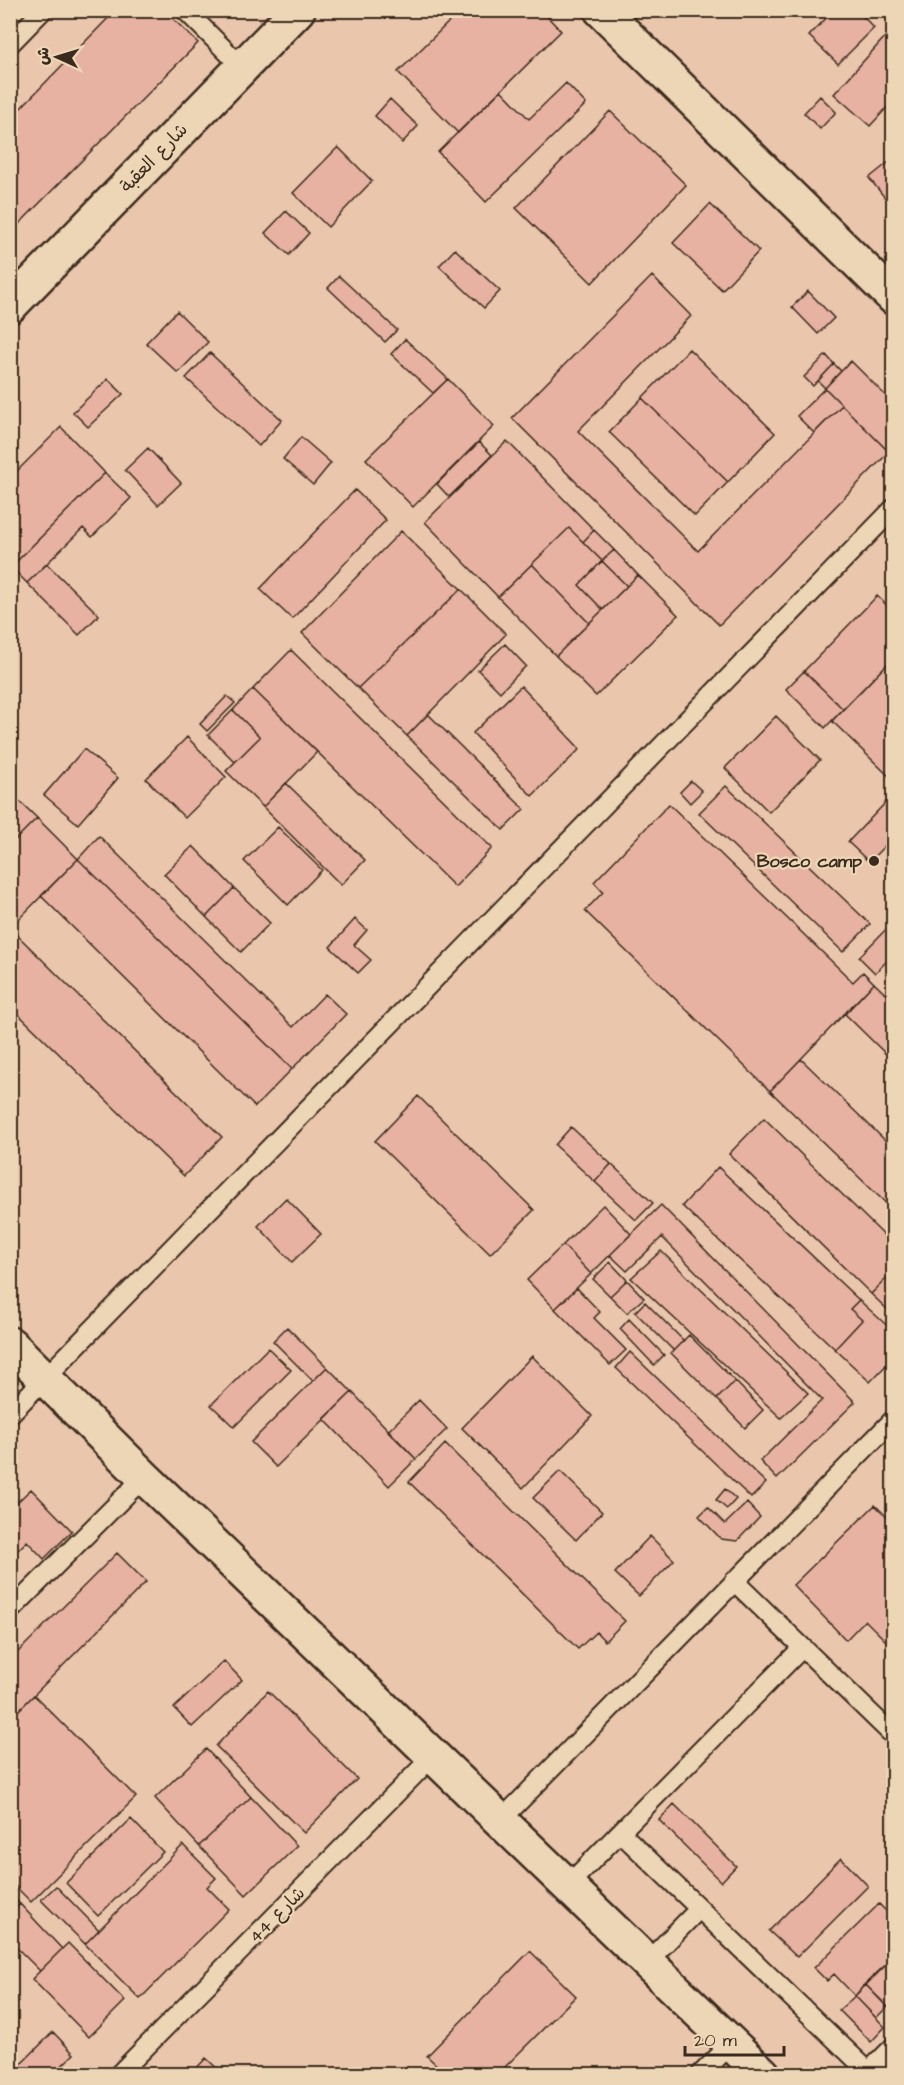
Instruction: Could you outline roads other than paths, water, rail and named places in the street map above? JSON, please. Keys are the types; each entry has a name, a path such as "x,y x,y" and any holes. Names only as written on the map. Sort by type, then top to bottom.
{"street":[{"name":"شارع العقبة","path":"10,306 298,10"},
{"path":"601,10 894,298"},
{"path":"10,1344 144,1477 763,2074"}],"lane":[{"path":"10,44 44,10"},
{"path":"185,10 243,68"},
{"path":"10,1414 894,508"},
{"path":"501,1820 894,1419"},
{"path":"10,1611 144,1477"},
{"path":"734,1581 894,1736"},
{"path":"568,1886 802,1648"},
{"name":"شارع 44","path":"120,2074 434,1755"},
{"path":"621,1833 869,2073 894,2046"},
{"path":"647,1962 699,1909"},
{"path":"701,2074 731,2044"}],"place":[{"name":"Bosco camp","path":"874,861"}]}
